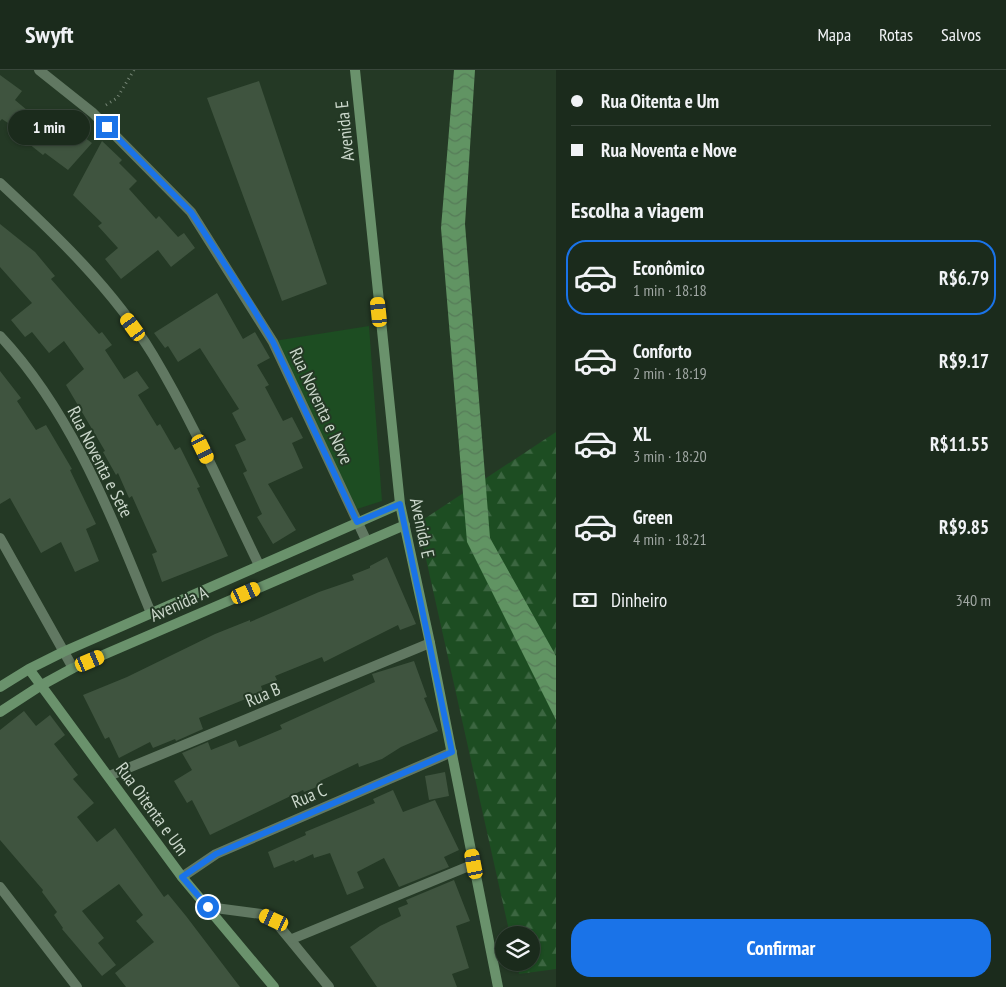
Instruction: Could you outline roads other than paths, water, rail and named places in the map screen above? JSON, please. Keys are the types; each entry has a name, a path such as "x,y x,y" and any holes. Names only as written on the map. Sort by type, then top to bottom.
{"main road":[{"name":"Avenida E","path":"355,70 400,504 430,643 498,987"},
{"name":"Avenida A","path":"0,687 29,669 63,652 400,504"},
{"name":"Avenida A","path":"0,712 40,686 73,668 366,540 405,525"},
{"name":"Rua Oitenta e Um","path":"29,669 182,877 274,987"}],"street":[{"name":"Rua Noventa e Nove","path":"39,70 93,113 191,212 273,342 366,540"},
{"path":"0,183 64,242 114,300 152,354 195,432 259,565"},
{"name":"Rua Noventa e Sete","path":"0,336 41,388 75,440 107,507 151,613"},
{"path":"0,538 73,668"},
{"name":"Rua B","path":"109,776 430,643"},
{"name":"Rua C","path":"182,877 216,854 452,752"},
{"path":"292,939 474,864"},
{"path":"0,887 77,987"},
{"path":"208,907 262,914 274,920 292,939 329,987"}],"water":[{"path":"454,70 475,70 465,224 490,538 556,656 556,720 467,542 441,228"}]}
